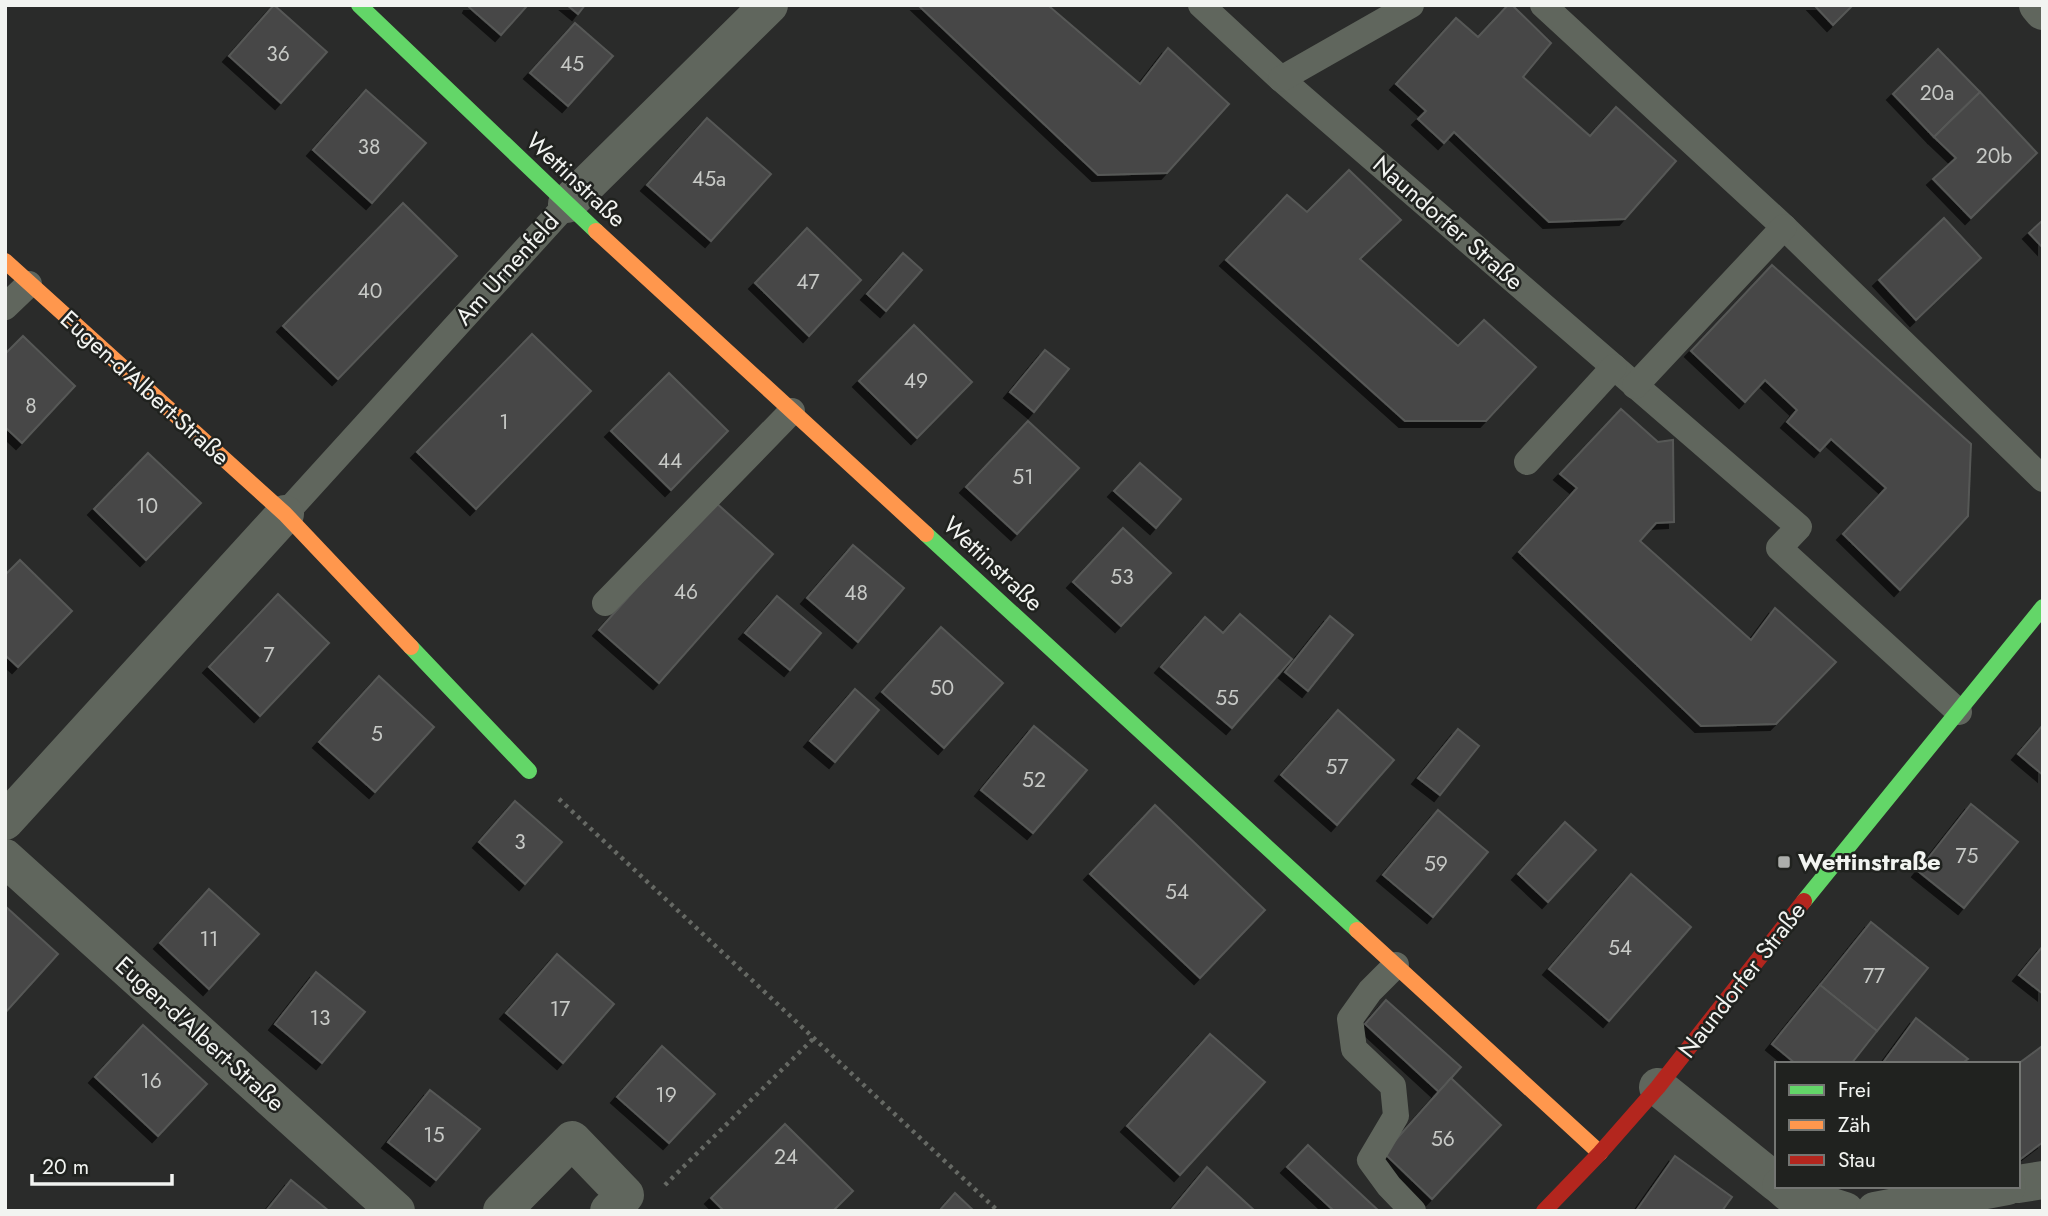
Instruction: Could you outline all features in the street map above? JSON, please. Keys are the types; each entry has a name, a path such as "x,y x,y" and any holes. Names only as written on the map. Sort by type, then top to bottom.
{"street":[{"name":"Wettinstraße","path":"359,5 567,204 1600,1153"},
{"name":"Am Urnenfeld","path":"567,204 769,5"},
{"path":"2038,5 2043,12"},
{"name":"Eugen-d'Albert-Straße","path":"5,261 285,514 530,771"},
{"path":"5,821 285,514"},
{"name":"Naundorfer Straße","path":"1544,1211 1658,1087 1817,885 2043,607"},
{"name":"Eugen-d'Albert-Straße","path":"5,858 396,1211"},
{"path":"1658,1087 1775,1182"},
{"path":"502,1211 572,1140 617,1203"},
{"path":"2020,1184 2043,1180"},
{"path":"1783,1188 1789,1193 1845,1211"},
{"path":"1875,1211 1996,1188"}],"lane":[{"name":"Naundorfer Straße","path":"1201,5 1281,79 1799,527 1779,548 1959,712"},
{"path":"1281,79 1411,5"},
{"path":"1543,5 1784,227 2043,479"},
{"name":"Am Urnenfeld","path":"285,514 567,204"},
{"path":"1635,386 1784,227"},
{"path":"5,307 29,284"},
{"path":"1527,462 1614,368"},
{"path":"605,603 792,411"},
{"path":"1396,965 1370,991 1350,1018 1354,1049 1392,1086 1396,1116 1370,1160 1389,1186 1413,1211"}],"path":[{"path":"530,771 998,1211"},
{"path":"617,1203 664,1186 814,1038"}],"building":[{"path":"274,5 327,52 281,103 229,56"},
{"path":"567,5 585,5 578,14"},
{"path":"918,5 1052,5 1050,7 1140,84 1168,48 1229,104 1167,173 1098,175"},
{"path":"1508,5 1512,5 1551,43 1523,77 1590,136 1616,107 1676,161 1625,219 1549,222 1454,132 1444,143 1418,119 1426,111 1396,84 1456,18 1478,37"},
{"path":"1814,5 1853,5 1833,25"},
{"path":"469,7 526,7 501,35"},
{"path":"575,23 613,56 568,106 530,73"},
{"path":"1938,49 1980,92 1934,137 1893,94"},
{"path":"366,90 426,143 372,203 313,150"},
{"path":"1980,92 2037,153 1971,218 1933,179 1956,158 1934,137"},
{"path":"707,118 771,174 711,241 647,185"},
{"path":"1349,170 1401,220 1360,259 1458,346 1484,320 1536,367 1486,421 1405,421 1226,260 1287,195 1307,212"},
{"path":"403,203 457,256 338,379 283,326"},
{"path":"1944,218 1981,258 1916,320 1879,280"},
{"path":"2043,220 2043,248 2029,233"},
{"path":"807,228 861,280 809,336 755,283"},
{"path":"903,253 922,270 886,311 867,294"},
{"path":"1772,265 1971,444 1968,516 1900,590 1843,534 1886,488 1831,439 1820,451 1787,422 1797,410 1765,380 1745,402 1691,351"},
{"path":"914,325 972,382 917,438 859,381"},
{"path":"532,334 591,391 476,509 417,452"},
{"path":"23,336 75,386 22,443 5,427 5,354"},
{"path":"1045,350 1069,369 1034,412 1010,392"},
{"path":"669,373 728,431 671,490 611,431"},
{"path":"1621,409 1658,442 1673,440 1674,522 1656,523 1640,541 1751,640 1775,608 1836,662 1776,724 1701,726 1519,552 1577,488 1560,474"},
{"path":"1028,421 1079,468 1017,534 966,487"},
{"path":"148,453 201,503 146,560 94,509"},
{"path":"1140,463 1181,499 1156,528 1114,491"},
{"path":"714,501 773,554 659,683 599,630"},
{"path":"1123,528 1171,573 1121,626 1073,582"},
{"path":"853,545 904,588 858,642 807,598"},
{"path":"20,560 72,611 18,667 5,655 5,575"},
{"path":"278,594 329,643 260,716 209,667"},
{"path":"777,596 821,633 790,670 745,633"},
{"path":"1240,614 1292,659 1232,728 1161,667 1205,617 1223,633"},
{"path":"1330,616 1353,635 1308,691 1285,672"},
{"path":"941,627 1003,683 944,748 882,692"},
{"path":"379,676 434,727 375,792 319,742"},
{"path":"855,689 879,710 835,762 810,741"},
{"path":"1338,710 1394,760 1337,825 1281,775"},
{"path":"2043,725 2043,775 2018,754"},
{"path":"1034,726 1087,770 1033,833 981,790"},
{"path":"1458,729 1479,746 1440,795 1418,778"},
{"path":"515,801 562,842 525,884 479,842"},
{"path":"1971,804 2018,842 1964,908 1918,871"},
{"path":"1155,805 1265,910 1200,978 1090,874"},
{"path":"1438,810 1488,852 1433,917 1383,875"},
{"path":"1565,822 1596,850 1548,902 1518,874"},
{"path":"1631,874 1691,927 1609,1021 1549,969"},
{"path":"209,889 259,934 209,989 160,943"},
{"path":"5,906 58,954 5,1013"},
{"path":"1871,922 1928,968 1877,1031 1820,985"},
{"path":"2043,946 2043,994 2019,975"},
{"path":"557,954 614,1004 563,1063 506,1013"},
{"path":"316,972 365,1012 322,1063 275,1024"},
{"path":"1820,985 1877,1031 1853,1062 1794,1062 1772,1044"},
{"path":"1386,1000 1461,1067 1439,1092 1365,1024"},
{"path":"1916,1018 1968,1059 1964,1062 1883,1062"},
{"path":"143,1025 207,1084 158,1136 95,1077"},
{"path":"1210,1034 1265,1082 1180,1175 1127,1126"},
{"path":"662,1046 715,1094 669,1143 617,1097"},
{"path":"2041,1047 2043,1050 2043,1142 2020,1159 2020,1063"},
{"path":"1451,1078 1501,1125 1432,1199 1384,1153"},
{"path":"430,1090 480,1129 436,1180 388,1142"},
{"path":"785,1124 853,1191 833,1211 724,1211 711,1198"},
{"path":"1308,1145 1379,1211 1334,1211 1287,1167"},
{"path":"1675,1156 1732,1197 1722,1211 1636,1211"},
{"path":"1207,1167 1255,1211 1174,1211 1172,1209"},
{"path":"291,1180 329,1211 266,1211"},
{"path":"955,1193 974,1211 939,1211"}],"traffic: fast":[{"path":"359,5 596,231"},
{"path":"926,534 1357,930"},
{"path":"1804,901 2043,607"},
{"path":"411,647 529,771"}],"traffic: slow":[{"path":"596,231 926,534"},
{"path":"5,261 285,514 411,647"},
{"path":"1357,930 1600,1153"}],"traffic: jam":[{"path":"1544,1211 1658,1087 1804,901"}],"place":[{"name":"Wettinstraße","path":"1784,862"}]}
